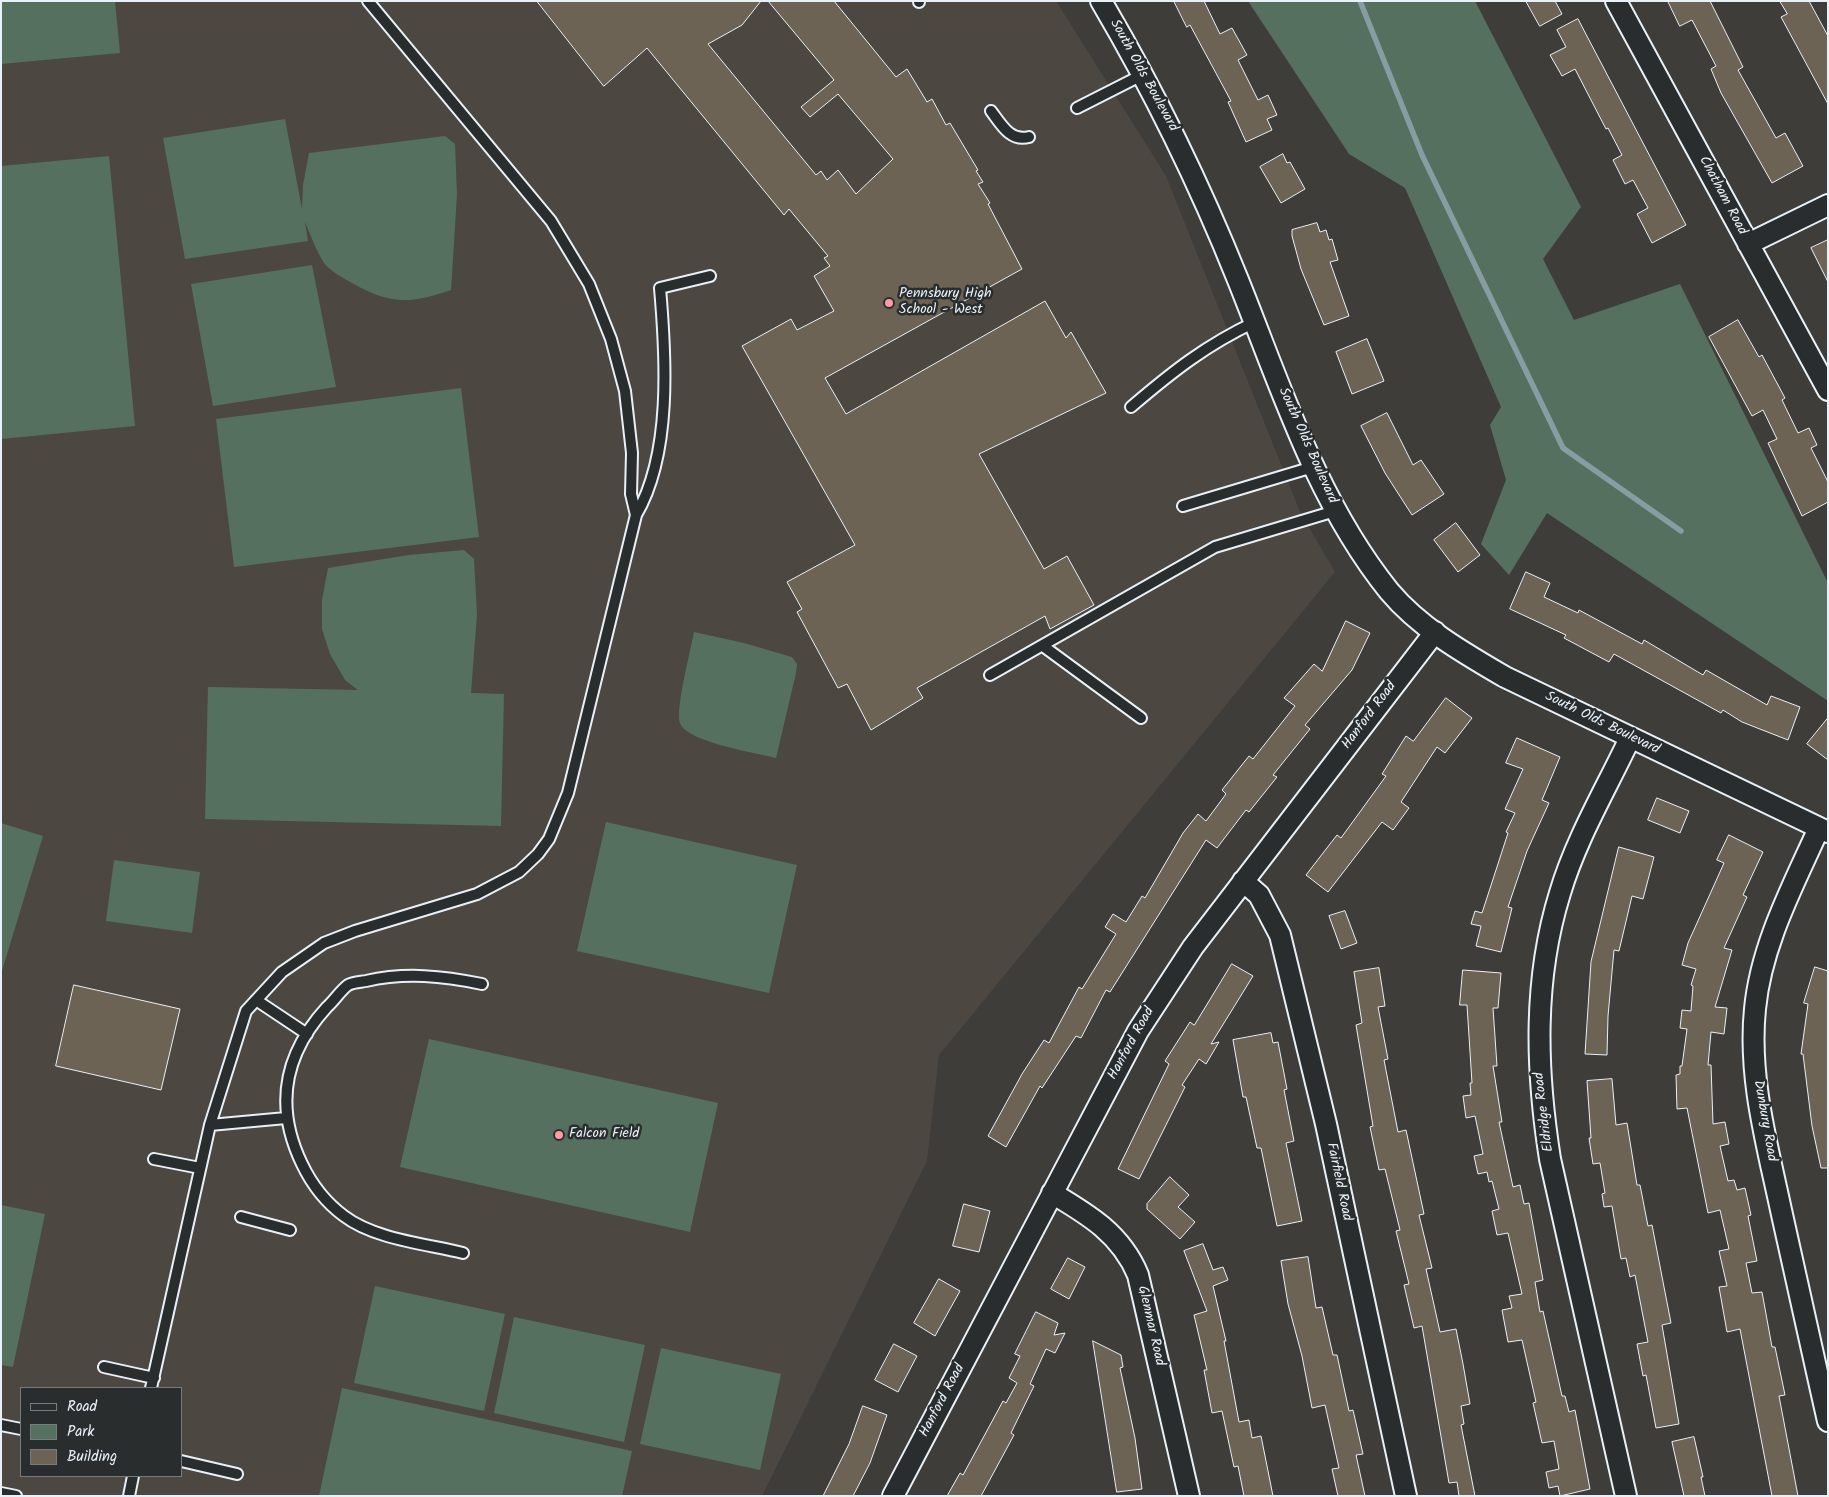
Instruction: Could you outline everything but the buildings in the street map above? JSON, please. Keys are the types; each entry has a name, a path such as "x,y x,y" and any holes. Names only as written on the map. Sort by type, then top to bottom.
{"street":[{"name":"South Olds Boulevard","path":"1102,1 1144,74 1208,207 1313,467 1335,511 1356,545 1390,591 1435,632 1466,656 1630,738 1823,830"},
{"name":"Chatham Road","path":"1616,1 1828,390"},
{"path":"1748,244 1828,205"},
{"name":"Hanford Road","path":"893,1496 1052,1193 1156,1001 1192,947 1435,632"},
{"name":"Eldridge Road","path":"1626,1496 1550,1159 1542,1107 1539,1030 1543,967 1560,892 1579,842 1630,738"},
{"name":"Dunbury Road","path":"1823,830 1770,942 1758,986 1753,1051 1764,1133 1828,1421"},
{"name":"Fairfield Road","path":"1243,881 1258,895 1280,935 1326,1124 1406,1496"},
{"name":"Glenmar Road","path":"1052,1193 1086,1213 1106,1228 1122,1244 1132,1261 1138,1276 1189,1496"}],"lane":[{"path":"368,1 551,221 589,284 611,339 625,391 632,453 632,494 636,515"},
{"path":"1077,108 1144,74"},
{"path":"991,111 1004,129 1013,137 1022,139 1029,137"},
{"path":"104,1367 152,1383 210,1124 246,1011 282,972 324,943 486,890 519,872 538,854 556,826 568,793 636,515 646,498 662,418 664,371 660,288 710,276"},
{"path":"1131,407 1170,373 1218,340 1254,322"},
{"path":"1183,506 1313,467"},
{"path":"990,675 1047,649 1215,547 1335,511"},
{"path":"1047,649 1141,718"},
{"path":"463,1253 375,1232 344,1217 314,1187 298,1156 286,1118 285,1096 297,1051 314,1021 349,984 394,975 447,976 482,984"},
{"path":"256,1000 307,1034"},
{"path":"210,1124 286,1118"},
{"path":"154,1159 200,1168"},
{"path":"241,1217 290,1230"},
{"path":"1,1425 20,1429"},
{"path":"182,1461 237,1474"},
{"path":"129,1496 133,1477"},
{"path":"1,1493 16,1496"}],"shaded area":[{"path":"1,1 1056,1 1166,176 1300,512 1335,572 939,1055 927,1161 762,1496 1,1496"}],"green space":[{"path":"1,1 115,1 120,53 1,64"},
{"path":"1248,1 1475,1 1581,207 1543,259 1574,320 1680,284 1828,583 1828,701 1547,513 1509,575 1481,544 1506,480 1490,425 1501,407 1405,188 1349,154"},
{"path":"285,119 302,209 303,185 309,153 445,136 455,144 457,195 451,290 424,298 401,300 390,299 366,290 333,272 324,263 305,222 308,241 185,259 163,138"},
{"path":"109,156 135,426 1,439 1,166"},
{"path":"312,265 336,387 213,406 191,284"},
{"path":"461,388 479,537 234,567 216,419"},
{"path":"464,550 474,559 477,614 471,693 504,694 501,826 205,819 208,687 358,690 345,680 330,654 322,629 322,600 328,568 409,555"},
{"path":"694,632 744,643 792,657 797,664 776,758 708,741 685,730 680,723 681,693"},
{"path":"606,822 797,865 769,993 577,951"},
{"path":"1,823 43,836 1,974"},
{"path":"114,860 200,872 192,933 106,921"},
{"name":"Falcon Field","path":"429,1039 718,1103 690,1232 400,1167"},
{"path":"1,1205 45,1214 13,1367 1,1365"},
{"path":"375,1286 505,1314 484,1411 354,1383"},
{"path":"514,1317 645,1345 624,1442 494,1413"},
{"path":"661,1348 781,1374 760,1470 640,1444"},
{"path":"342,1388 632,1451 622,1496 319,1496"}],"waterway":[{"path":"1360,1 1422,155 1563,448 1681,531"}],"place":[{"name":"Pennsbury High School - West","path":"889,303"},
{"name":"Falcon Field","path":"559,1135"}]}
